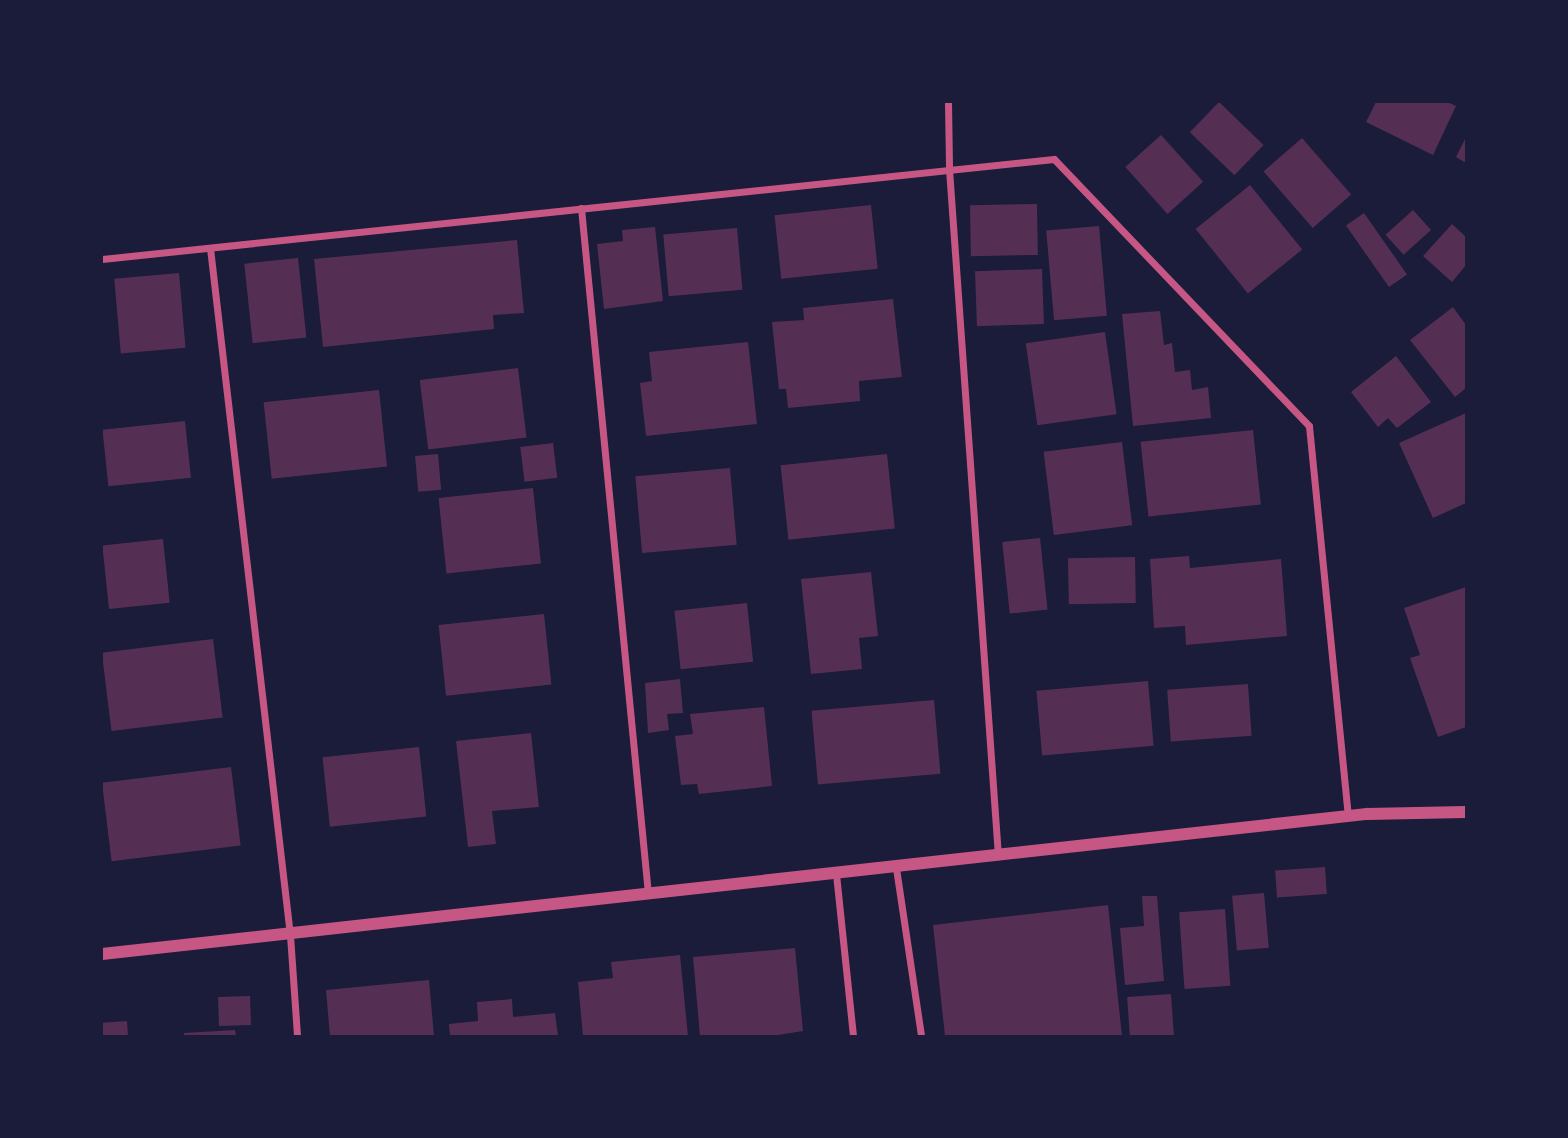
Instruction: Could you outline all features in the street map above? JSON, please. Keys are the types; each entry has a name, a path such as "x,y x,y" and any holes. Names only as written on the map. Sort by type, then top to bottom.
{"street":[{"path":"948,102 949,169 998,857"},
{"path":"102,259 1054,159 1309,426 1348,816"},
{"path":"581,208 648,895"},
{"path":"210,248 290,935 297,1037"},
{"path":"102,954 998,857 1348,816 1466,812"},
{"path":"896,868 921,1037"},
{"path":"836,874 853,1037"}],"building":[{"path":"1219,102 1264,145 1234,175 1190,132"},
{"path":"1376,102 1447,102 1456,106 1433,155 1366,122"},
{"path":"1161,135 1203,182 1167,214 1125,167"},
{"path":"1466,137 1466,163 1456,157"},
{"path":"1302,138 1351,195 1313,228 1264,171"},
{"path":"1250,185 1302,250 1248,294 1196,229"},
{"path":"1037,204 1038,255 971,256 970,205"},
{"path":"871,205 878,269 781,279 775,215"},
{"path":"1413,210 1431,230 1404,255 1386,235"},
{"path":"1364,213 1407,274 1389,287 1346,226"},
{"path":"1452,224 1466,237 1466,265 1452,282 1423,256"},
{"path":"1099,226 1107,316 1054,320 1046,231"},
{"path":"655,227 663,301 604,309 597,244 623,241 622,230"},
{"path":"737,228 742,290 669,296 663,234"},
{"path":"517,240 524,313 493,315 494,329 323,347 314,259"},
{"path":"298,258 306,338 253,343 244,264"},
{"path":"1042,269 1044,324 977,326 975,271"},
{"path":"179,273 186,348 121,353 114,279"},
{"path":"893,299 902,377 859,381 860,401 788,408 786,389 779,389 772,322 804,320 803,308"},
{"path":"1453,307 1466,325 1466,388 1455,397 1410,340"},
{"path":"1160,311 1164,345 1172,343 1175,372 1190,370 1192,390 1208,387 1211,418 1133,426 1122,314"},
{"path":"1105,332 1117,414 1037,425 1026,343"},
{"path":"748,342 757,424 646,436 640,383 652,381 649,352"},
{"path":"1396,356 1431,402 1397,428 1388,418 1378,427 1351,392"},
{"path":"518,368 527,437 428,450 420,380"},
{"path":"379,390 387,467 272,479 264,402"},
{"path":"1466,413 1466,503 1433,518 1399,443"},
{"path":"185,421 191,478 108,486 102,430"},
{"path":"1253,430 1261,505 1148,516 1141,442"},
{"path":"1122,442 1132,525 1054,535 1044,452"},
{"path":"553,443 557,478 525,482 520,447"},
{"path":"438,454 441,490 418,492 415,456"},
{"path":"887,454 895,529 788,540 781,465"},
{"path":"730,468 737,545 642,553 635,476"},
{"path":"533,488 541,564 446,574 439,498"},
{"path":"1040,538 1048,610 1010,614 1002,542"},
{"path":"163,539 170,603 109,609 102,545"},
{"path":"1189,556 1190,568 1281,559 1287,636 1186,645 1185,626 1154,628 1150,559"},
{"path":"1135,557 1136,603 1069,604 1068,558"},
{"path":"871,572 878,636 859,638 862,669 811,674 801,579"},
{"path":"1466,587 1466,727 1438,737 1410,658 1420,655 1404,608"},
{"path":"747,603 753,662 681,669 674,611"},
{"path":"544,614 551,685 446,696 439,625"},
{"path":"213,639 223,717 111,731 102,653"},
{"path":"680,679 683,713 667,714 669,730 648,733 645,683"},
{"path":"1148,681 1154,746 1042,756 1036,691"},
{"path":"1248,684 1252,736 1171,742 1167,690"},
{"path":"934,700 940,774 818,784 811,711"},
{"path":"764,707 772,786 699,794 697,784 681,785 675,736 693,734 690,714"},
{"path":"531,733 539,807 492,811 496,844 468,847 456,741"},
{"path":"419,747 426,817 330,827 323,757"},
{"path":"231,767 241,845 112,861 102,783"},
{"path":"1325,867 1327,894 1277,897 1275,870"},
{"path":"1264,893 1269,948 1237,951 1232,896"},
{"path":"1142,896 1157,896 1164,981 1125,985 1120,928 1144,926"},
{"path":"1108,905 1122,1036 945,1036 933,925"},
{"path":"1225,909 1230,986 1184,989 1179,912"},
{"path":"795,948 803,1031 772,1036 700,1036 693,957"},
{"path":"680,955 688,1036 583,1036 578,982 613,978 611,962"},
{"path":"429,980 434,1036 330,1036 326,990"},
{"path":"1171,994 1174,1036 1130,1036 1127,997"},
{"path":"250,996 251,1025 219,1026 218,997"},
{"path":"512,999 513,1017 555,1013 558,1036 450,1036 449,1024 478,1021 477,1002"},
{"path":"127,1021 128,1036 103,1036 102,1023"},
{"path":"235,1030 236,1036 184,1036 184,1033"}]}
